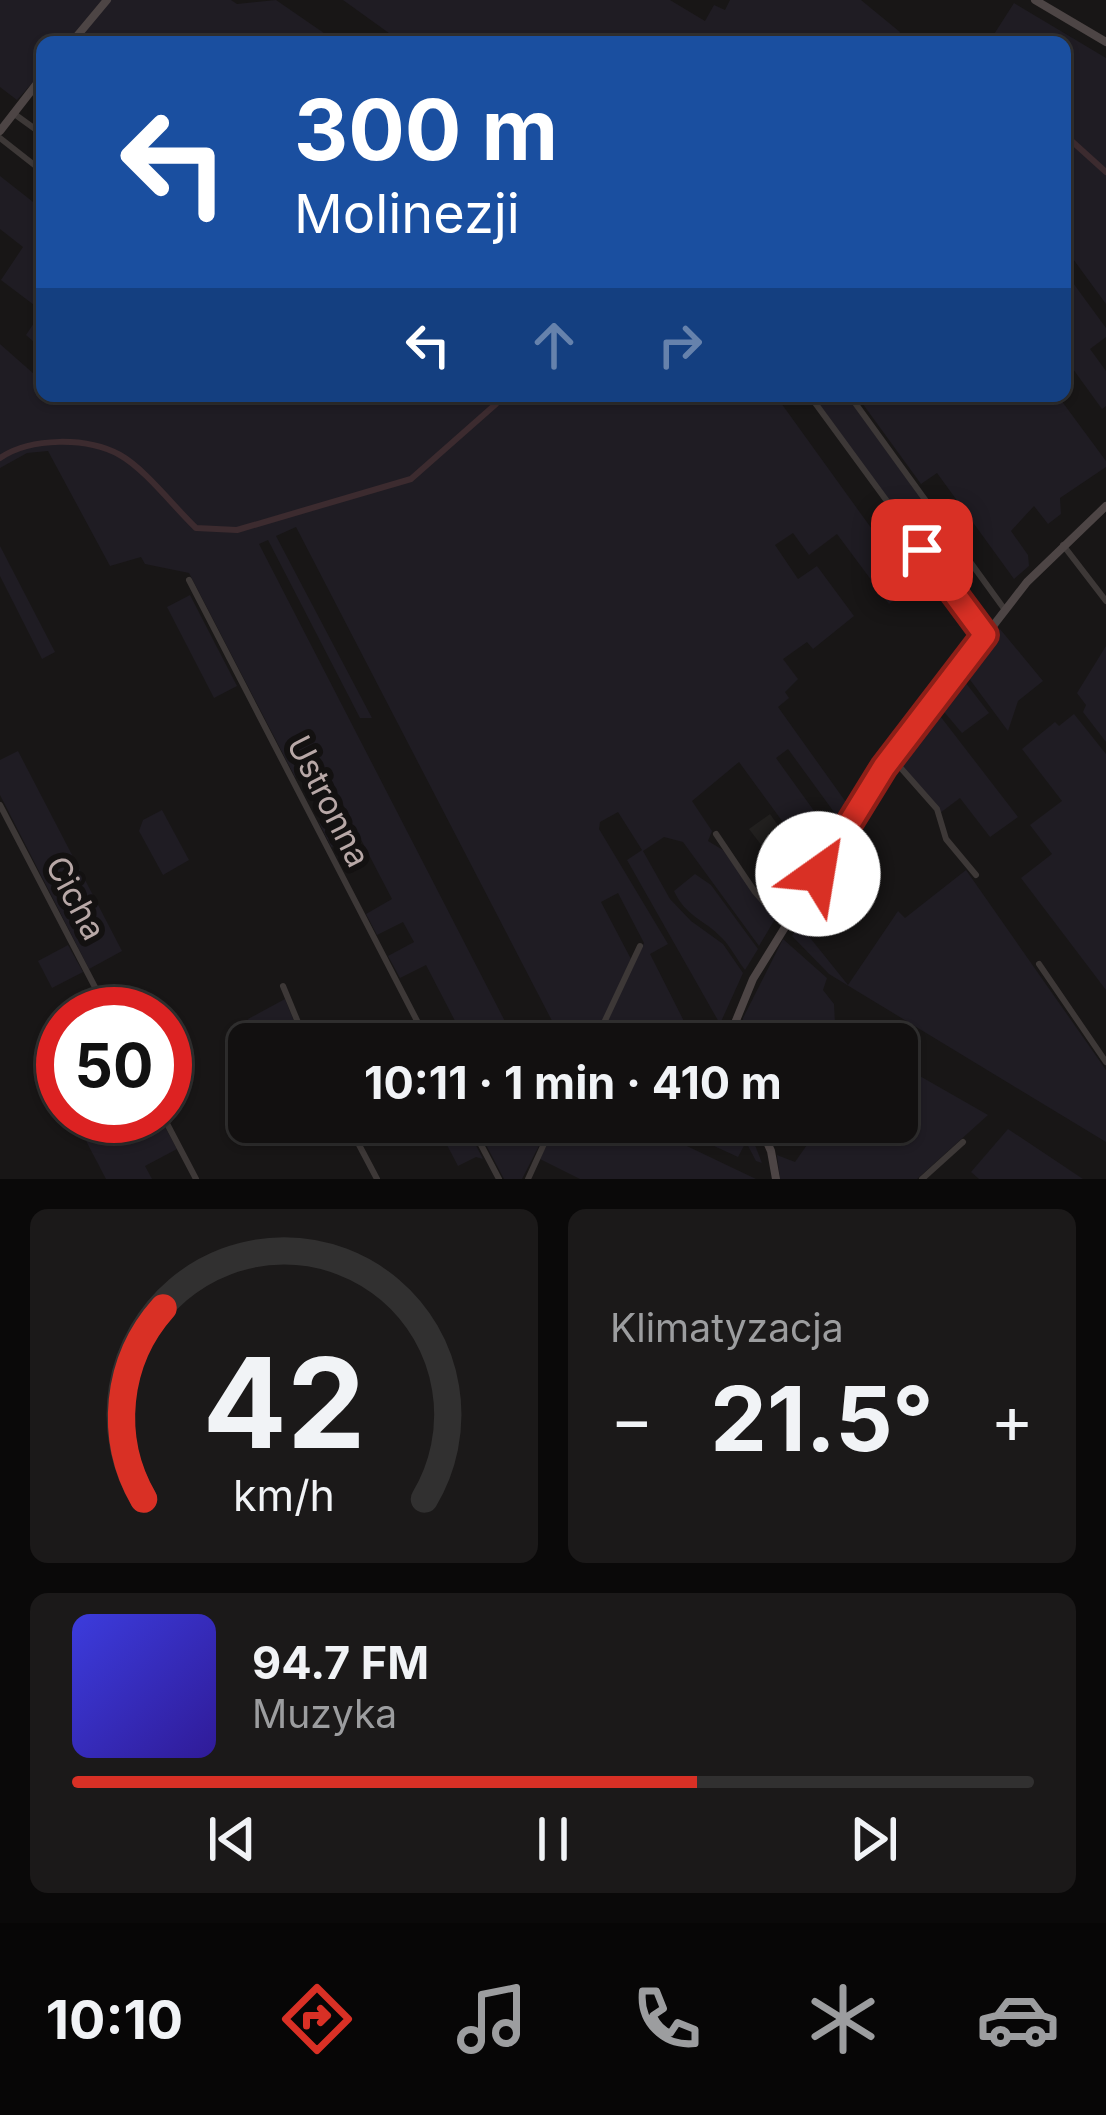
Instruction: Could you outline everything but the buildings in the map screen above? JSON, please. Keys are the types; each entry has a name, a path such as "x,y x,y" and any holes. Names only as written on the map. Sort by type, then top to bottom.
{"main road":[{"path":"80,36 107,0"},
{"path":"1035,0 1106,42"},
{"path":"0,135 36,84"},
{"path":"735,1023 786,926 892,757 1005,610 1063,545 1106,506"},
{"path":"765,1143 776,1179"}],"street":[{"path":"13,113 36,130"},
{"path":"0,135 36,166"},
{"path":"814,402 985,635"},
{"path":"854,402 1005,610"},
{"path":"1063,545 1106,601"},
{"name":"Ustronna","path":"188,580 417,1023"},
{"path":"892,757 937,809 946,839 976,875"},
{"name":"Cicha","path":"0,805 95,987"},
{"path":"716,834 755,892 786,926"},
{"path":"604,1023 640,946"},
{"path":"1039,964 1106,1062"},
{"path":"283,986 298,1023"},
{"path":"922,1179 963,1142"},
{"path":"177,1143 196,1179"},
{"path":"358,1143 377,1179"},
{"path":"480,1143 499,1179"},
{"path":"528,1179 544,1143"}],"shaded area":[{"path":"0,0 102,0 72,36 36,36 36,79 17,100 0,87"},
{"path":"110,0 231,0 237,4 276,0 328,36 82,36"},
{"path":"343,0 670,0 705,21 714,5 725,10 730,0 861,0 900,32 898,36 393,36"},
{"path":"1014,3 1069,36 993,36"},
{"path":"1071,37 1106,58 1106,304 1071,256"},
{"path":"0,176 36,204 36,306 1,280 23,247 0,229"},
{"path":"1071,280 1106,328 1106,337 1090,349 1106,371 1106,406 1102,409 1071,366"},
{"path":"36,320 36,344 26,335"},
{"path":"0,344 36,372 36,402 780,402 913,586 889,604 837,534 809,555 793,533 775,545 798,579 817,566 854,616 813,649 807,642 783,659 798,679 785,692 789,698 778,707 848,805 839,819 788,749 776,758 830,833 812,862 739,762 692,801 712,831 708,841 723,850 775,919 759,946 683,842 664,837 643,851 670,899 723,944 743,973 720,1023 627,860 642,850 618,812 600,822 599,829 668,944 650,954 685,1023 606,1023 644,943 618,893 601,902 631,959 602,1023 553,1023 296,527 276,536 372,718 360,718 268,540 259,544 506,1023 456,1023 426,965 400,978 388,956 414,942 403,922 377,935 366,914 392,899 356,830 334,841 332,848 319,823 347,812 321,764 295,777 189,573 145,564 141,557 110,566 48,451 27,453 0,468"},
{"path":"817,402 851,402 958,550 936,565"},
{"path":"861,402 1062,402 1106,461 1106,467 1060,498 1061,514 1048,524 1034,506 1011,531 1028,555 1029,566 1014,579 937,473 921,484"},
{"path":"0,546 55,652 42,659 0,576"},
{"path":"190,595 237,686 214,698 167,607"},
{"path":"1000,629 1043,681 1018,701 1008,731 965,673"},
{"path":"1106,646 1106,742 1083,712 1086,705 1077,693"},
{"path":"962,678 989,713 962,733 940,707"},
{"path":"937,712 1018,817 990,837 960,798 940,813 898,760"},
{"path":"1074,714 1106,754 1106,990 1021,878 1052,854 1030,825 1062,801 1022,749 1055,722 1059,726"},
{"path":"18,751 122,951 89,969 0,795 0,760"},
{"path":"162,810 189,860 163,875 139,831 143,820"},
{"path":"770,814 808,868 795,889 749,829"},
{"path":"966,870 1106,1070 1106,1142 918,1028 918,1023 910,1023 829,974 792,936 799,924 848,985 898,911 905,918"},
{"path":"695,874 711,885 758,949 745,970 725,942 674,891"},
{"path":"783,939 827,978 823,990 834,1004 835,1023 743,1023"},
{"path":"68,945 83,972 51,987 38,961"},
{"path":"285,999 294,1021 250,1023 248,1019"},
{"path":"918,1075 988,1115 917,1179 780,1179 777,1155 795,1162 808,1143 918,1143"},
{"path":"1008,1129 1083,1179 979,1179 971,1172"},
{"path":"87,1143 174,1143 177,1149 145,1166 152,1179 106,1179"},
{"path":"446,1143 475,1143 483,1159 476,1157 458,1166"},
{"path":"485,1143 540,1143 522,1179 504,1179"},
{"path":"548,1143 681,1143 756,1179 580,1179 540,1159"},
{"path":"708,1143 745,1143 738,1157"},
{"path":"747,1143 754,1143 762,1163"}],"waterway":[{"path":"1071,140 1106,172"},
{"path":"0,458 43,443 107,449 139,469 196,528 237,530 411,479 497,402"}],"route":[{"path":"818,874 884,767 985,635 922,550"}]}
